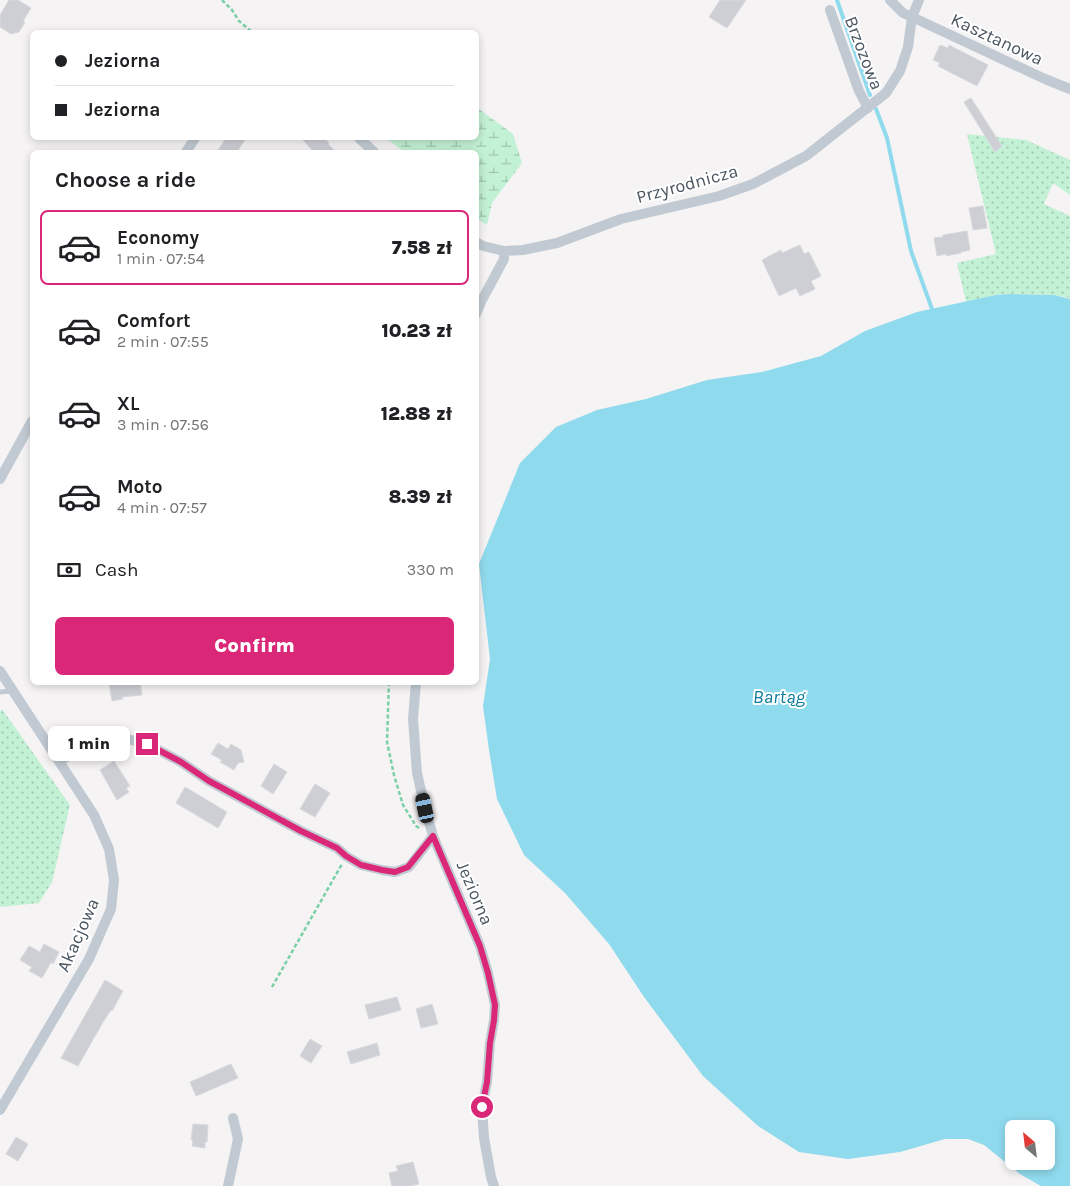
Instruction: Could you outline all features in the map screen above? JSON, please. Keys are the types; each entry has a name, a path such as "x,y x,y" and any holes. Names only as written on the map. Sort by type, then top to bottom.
{"street":[{"name":"Kasztanowa","path":"890,0 904,13 912,17 1070,89"},
{"name":"Przyrodnicza","path":"504,251 523,250 557,243 621,219 719,196 753,184 806,156 886,93 900,71 908,47 912,17 919,0"},
{"name":"Brzozowa","path":"830,10 859,92 868,108"},
{"path":"361,140 372,150"},
{"path":"479,244 504,251 504,259 479,307"},
{"path":"0,478 30,425"},
{"name":"Akacjowa","path":"0,671 94,815 109,849 114,880 111,909 89,959 0,1110"},
{"path":"59,761 112,734 147,744 301,831 337,848 361,865 395,872 408,867 433,836 417,773 413,718 416,685"},
{"name":"Jeziorna","path":"433,836 480,946 495,1005 487,1082 482,1107 484,1138 494,1186"},
{"path":"228,1186 238,1139 233,1118"}],"lane":[{"path":"0,692 12,691"}],"path":[{"path":"222,0 239,21 250,30"},
{"path":"389,685 387,742 394,775 403,805 416,826 433,836"},
{"path":"272,987 346,856"}],"green space":[{"path":"479,109 513,134 522,163 492,203 487,225 479,220 479,150 401,150 389,140 479,140"},
{"path":"967,134 1026,140 1070,160 1070,195 1053,183 1044,204 1070,216 1070,298 1054,295 1009,294 966,302 957,263 996,254"},
{"path":"2,709 70,805 52,882 39,903 0,907 0,712"}],"water":[{"name":"Bartąg","path":"996,295 1054,295 1070,299 1070,1186 1041,1186 1015,1170 1055,1170 1055,1120 1005,1120 1005,1162 984,1145 968,1139 945,1139 900,1152 848,1159 799,1152 758,1126 703,1076 644,997 609,944 565,893 524,855 497,799 483,706 490,659 479,564 520,463 556,427 597,410 646,399 707,380 762,372 821,356 865,331 917,312"}],"building":[{"path":"9,0 18,0 31,8 19,32 11,34 0,27 0,15"},
{"path":"720,0 746,0 727,28 709,17"},
{"path":"940,45 948,48 949,45 988,65 977,86 938,66 940,63 933,60"},
{"path":"971,98 1002,146 995,152 964,102"},
{"path":"225,140 245,140 238,150 218,150"},
{"path":"303,140 326,140 334,150 312,150"},
{"path":"983,206 987,228 973,230 969,208"},
{"path":"967,231 970,250 946,256 946,254 937,256 934,238"},
{"path":"800,245 804,254 809,252 821,276 811,281 815,289 800,296 796,288 779,296 762,260 781,250 782,253"},
{"path":"109,685 140,685 142,695 122,697 123,699 112,701"},
{"path":"218,743 228,749 231,744 241,750 244,762 238,763 234,770 220,762 222,760 211,754"},
{"path":"114,761 130,786 126,788 129,792 117,800 100,770"},
{"path":"274,764 287,772 273,794 261,786"},
{"path":"315,784 330,793 315,817 300,809"},
{"path":"185,787 227,812 218,828 176,803"},
{"path":"44,944 59,952 53,964 51,962 42,978 29,971 32,967 20,960 29,946 40,952"},
{"path":"105,980 123,991 78,1066 61,1058"},
{"path":"397,997 401,1010 369,1019 365,1005"},
{"path":"432,1004 438,1024 421,1028 416,1009"},
{"path":"310,1039 322,1046 311,1063 300,1056"},
{"path":"377,1043 380,1055 351,1064 347,1052"},
{"path":"231,1064 238,1078 196,1096 190,1082"},
{"path":"193,1124 208,1125 205,1148 192,1146"},
{"path":"16,1137 28,1144 18,1161 6,1154"},
{"path":"413,1162 419,1184 392,1186 389,1173 398,1171 396,1166"}],"waterway":[{"path":"837,0 870,95"},
{"path":"876,109 887,138 911,251 932,309"}],"route":[{"path":"147,744 181,762 209,781 301,831 337,848 361,865 395,872 408,867 433,836 480,946 495,1005 487,1082 482,1107"}]}
